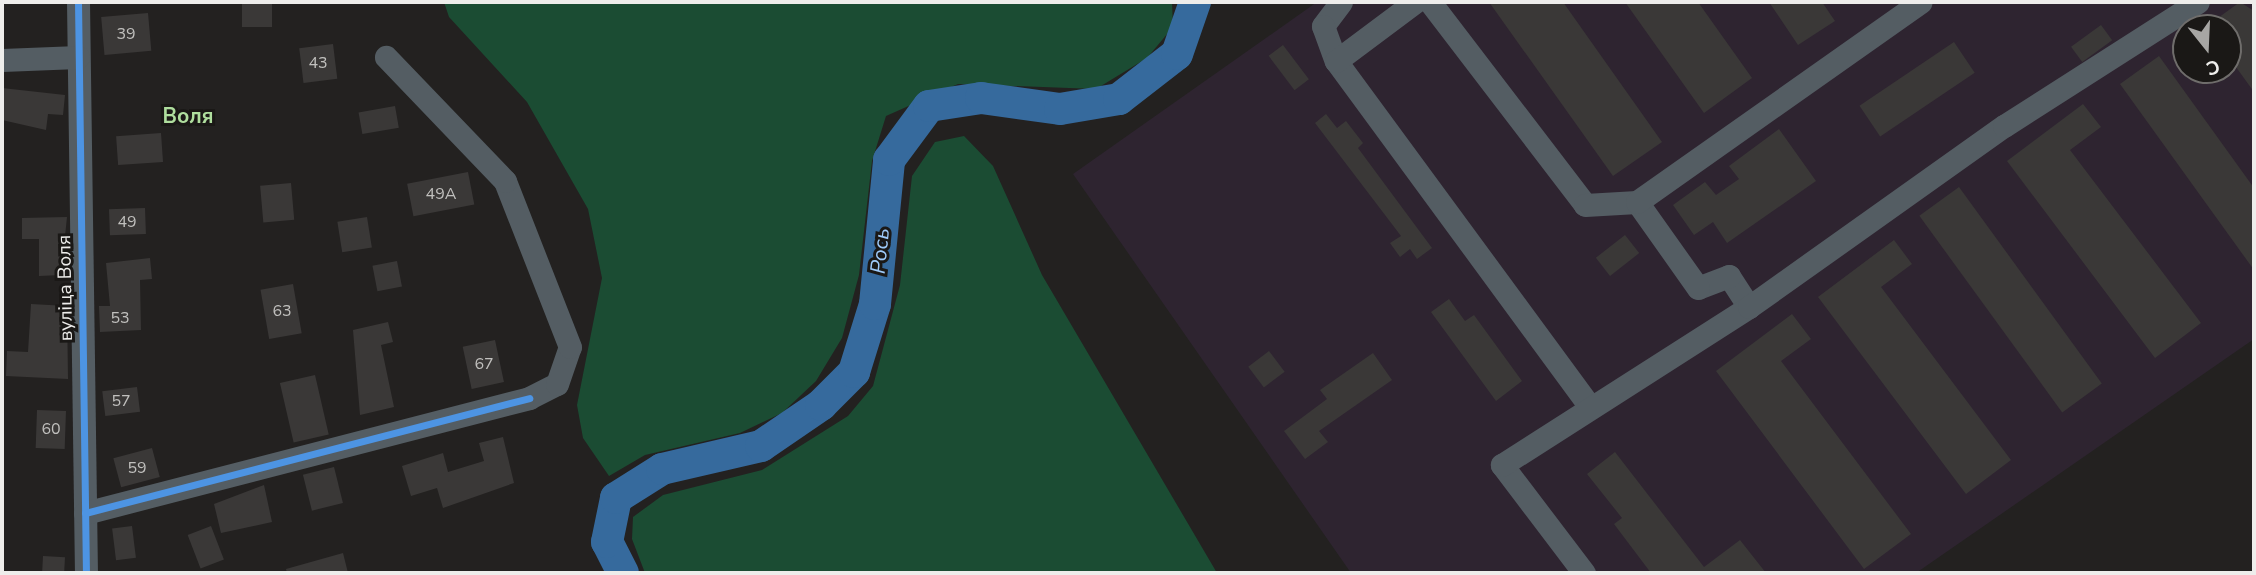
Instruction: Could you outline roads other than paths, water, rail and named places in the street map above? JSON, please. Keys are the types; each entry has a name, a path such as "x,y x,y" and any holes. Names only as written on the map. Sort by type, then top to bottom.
{"street":[{"name":"вуліца Воля","path":"78,2 86,573"},
{"path":"1341,2 1323,26 1336,61 1588,405"},
{"path":"1336,61 1415,2"},
{"path":"1430,2 1585,205 1637,202 1920,2"},
{"path":"1584,573 1502,464 1588,405 1749,306 2004,126 2198,2"},
{"path":"2,60 78,57"},
{"path":"85,513 529,398 557,384 570,347 505,181 386,57"},
{"path":"1637,202 1698,288 1729,276 1749,306"}],"waterway":[{"name":"Рось","path":"623,573 607,542 616,498 662,469 761,446 821,405 854,372 875,304 889,160 929,106 981,98 1060,109 1119,99 1177,54 1195,2"}],"district":[{"name":"Воля","path":"188,116"}]}
